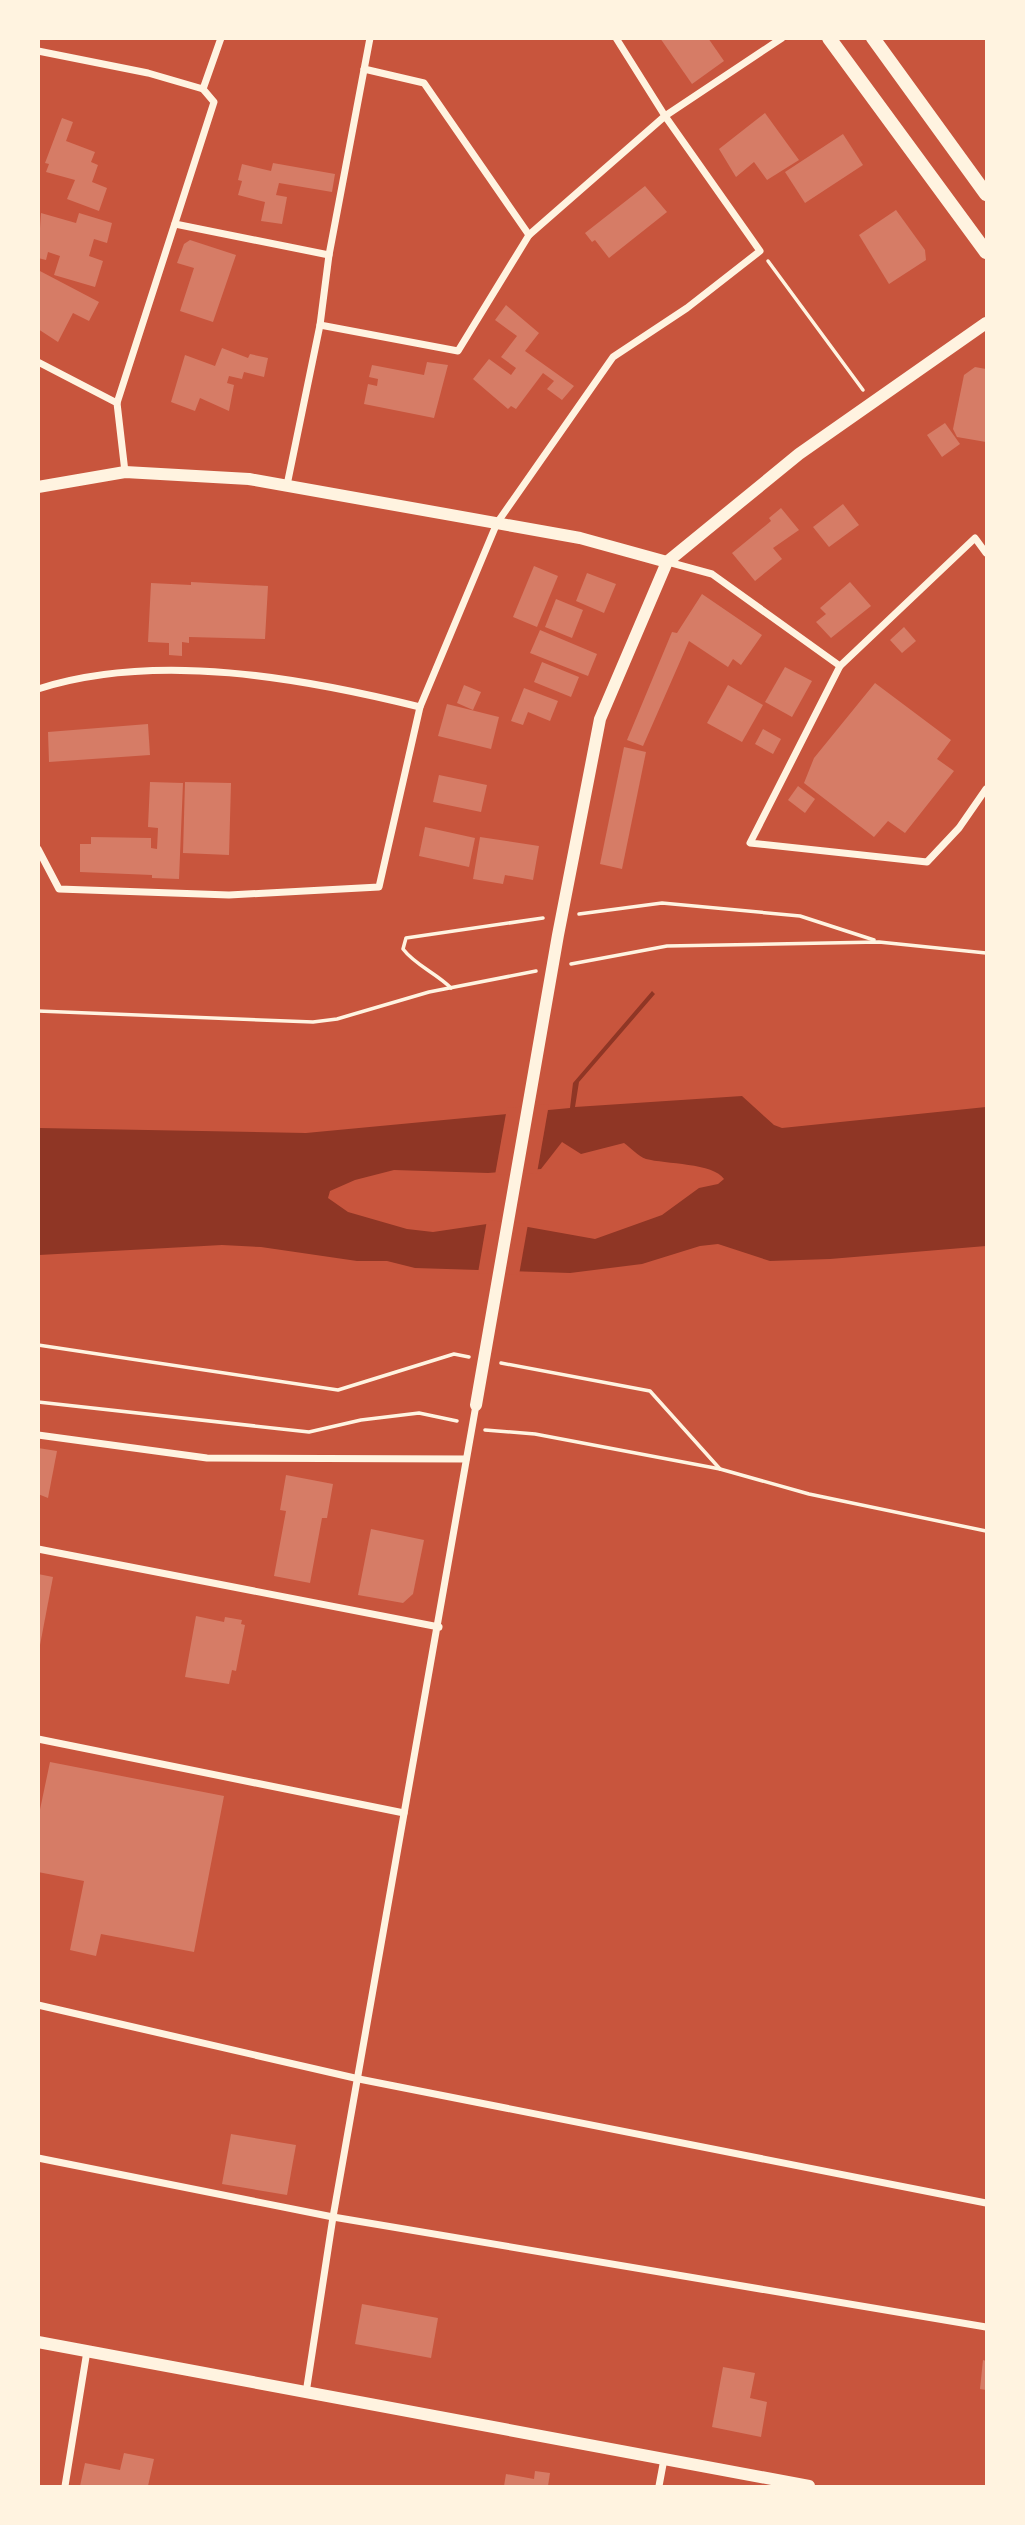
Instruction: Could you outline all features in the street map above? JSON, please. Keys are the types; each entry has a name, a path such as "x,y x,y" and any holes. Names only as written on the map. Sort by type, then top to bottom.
{"main road":[{"path":"829,38 986,252"},
{"path":"873,38 986,194"}],"street":[{"path":"203,89 221,38"},
{"path":"287,485 320,325 329,256 370,38"},
{"path":"38,849 59,888 229,895 379,887 420,707 497,523 613,357 687,308 760,251 665,116 615,38"},
{"path":"320,325 458,351 528,235 665,116 782,38"},
{"path":"38,51 148,73 203,89 214,102 117,403 125,472"},
{"path":"363,69 424,83 528,235"},
{"path":"175,224 329,256"},
{"path":"306,2393 333,2217 439,1627 561,916 600,719 667,562 799,454 986,323"},
{"path":"38,362 117,403"},
{"path":"38,487 125,472 249,479 580,538 712,574 839,666"},
{"path":"986,553 975,538 839,666 750,843 927,862 958,828 986,789"},
{"path":"38,689 93,676 213,673 278,678 420,707"},
{"path":"38,1435 207,1458 466,1459"},
{"path":"38,1549 439,1627"},
{"path":"38,1739 404,1814"},
{"path":"38,2005 359,2080 986,2203"},
{"path":"38,2158 333,2217 986,2327"},
{"path":"38,2342 809,2487"},
{"path":"65,2487 87,2351"},
{"path":"659,2487 664,2459"}],"path":[{"path":"760,251 872,403"},
{"path":"451,988 437,974 409,958 403,949 406,938 662,903 800,916 879,942"},
{"path":"567,965 667,946 879,942 986,953"},
{"path":"38,1011 313,1022 337,1020 451,988 541,970"},
{"path":"38,1345 338,1390 454,1354 480,1359"},
{"path":"493,1362 650,1391 720,1469"},
{"path":"38,1402 309,1432 361,1420 419,1413 457,1420"},
{"path":"472,1429 536,1434 720,1469 809,1494 986,1531"}],"shaded area":[{"path":"652,991 655,994 579,1082 575,1107 742,1096 774,1125 782,1128 986,1107 986,1246 830,1259 770,1261 718,1244 700,1246 642,1264 570,1273 415,1268 387,1261 357,1261 261,1247 222,1245 39,1255 39,1128 306,1133 570,1108 573,1083","holes":["562,1142 581,1154 624,1143 646,1159 700,1167 719,1174 724,1179 718,1184 699,1188 662,1215 595,1239 528,1227 487,1224 433,1232 407,1229 348,1212 328,1198 330,1191 355,1180 394,1170 488,1173 541,1169"]}],"pier":[{"path":"549,1104 537,1173 495,1175 507,1108"},
{"path":"487,1220 528,1224 519,1275 478,1273"}],"building":[{"path":"660,38 708,38 724,61 692,84"},
{"path":"765,113 799,160 767,180 754,162 736,177 719,149"},
{"path":"62,118 73,122 66,141 95,152 91,162 98,165 92,182 107,188 99,211 67,199 75,180 46,172 49,164 45,163"},
{"path":"843,134 863,165 805,203 785,172"},
{"path":"273,163 335,174 332,192 279,183 276,195 287,197 282,224 261,221 265,202 238,195 242,181 238,180 242,164 271,171"},
{"path":"645,186 667,212 609,258 595,240 592,242 585,233"},
{"path":"896,210 925,250 926,260 889,284 859,235"},
{"path":"41,213 76,223 79,213 112,223 107,243 94,239 89,256 103,261 95,287 54,275 60,256 48,252 46,260 38,258"},
{"path":"190,240 236,255 213,322 180,311 194,268 177,263 184,244"},
{"path":"38,270 99,302 89,321 73,313 58,342 38,329"},
{"path":"506,305 539,333 525,351 574,386 562,400 547,389 554,381 543,373 516,409 511,406 508,409 473,379 489,359 511,375 516,368 501,357 517,336 495,320"},
{"path":"222,348 248,358 250,354 268,358 264,377 244,372 242,379 229,376 227,383 234,385 229,411 200,398 195,411 171,402 185,355 215,366"},
{"path":"427,362 448,365 434,418 364,404 368,384 377,386 378,379 369,377 372,365 424,375"},
{"path":"975,367 986,369 986,442 957,437 953,429 964,375"},
{"path":"945,423 960,444 942,457 927,435"},
{"path":"843,504 859,525 829,547 813,527"},
{"path":"781,508 799,530 773,548 782,559 755,581 732,553 771,521 769,518"},
{"path":"534,566 558,576 537,627 513,617"},
{"path":"587,573 616,584 604,613 576,601"},
{"path":"191,582 268,586 265,639 189,637 189,643 182,642 182,656 169,655 169,643 148,642 151,583 191,585"},
{"path":"850,582 871,606 831,638 816,622 826,614 820,608"},
{"path":"702,594 762,635 741,665 733,659 728,667 689,641 643,746 627,740 672,632 677,633"},
{"path":"556,599 583,610 572,638 545,627"},
{"path":"904,627 916,641 902,653 890,640"},
{"path":"540,630 597,654 588,676 530,653"},
{"path":"542,662 579,677 571,697 534,682"},
{"path":"785,667 812,681 792,717 765,702"},
{"path":"875,683 951,740 937,759 954,771 905,833 888,821 874,837 804,783 814,758"},
{"path":"464,685 481,692 473,710 457,703"},
{"path":"728,685 763,705 742,742 707,723"},
{"path":"524,688 558,701 550,721 528,712 523,725 511,721"},
{"path":"447,704 499,717 491,749 438,736"},
{"path":"148,724 150,755 49,762 48,732"},
{"path":"763,729 781,739 773,754 755,744"},
{"path":"624,747 646,752 622,869 600,864"},
{"path":"439,775 487,785 481,812 433,802"},
{"path":"150,782 183,783 179,879 80,872 80,844 91,844 91,837 151,838 151,848 157,849 158,828 148,827"},
{"path":"185,782 231,783 229,855 183,853"},
{"path":"798,786 815,799 805,813 788,800"},
{"path":"425,827 475,838 469,867 419,856"},
{"path":"480,837 539,846 533,880 505,875 503,884 473,879"},
{"path":"38,1448 57,1451 48,1498 38,1494"},
{"path":"286,1475 333,1484 327,1518 322,1518 310,1583 274,1576 286,1511 280,1510"},
{"path":"371,1529 424,1540 413,1594 403,1603 358,1595"},
{"path":"38,1574 53,1577 40,1645 38,1645"},
{"path":"196,1616 224,1622 225,1617 242,1620 241,1624 245,1625 236,1671 232,1670 229,1684 185,1677"},
{"path":"50,1762 224,1796 194,1952 101,1934 96,1956 70,1950 84,1881 38,1872 38,1819"},
{"path":"231,2134 296,2145 287,2195 222,2184"},
{"path":"362,2304 438,2318 431,2358 355,2344"},
{"path":"983,2360 986,2361 986,2390 980,2389"},
{"path":"723,2367 755,2373 750,2398 767,2402 761,2437 712,2427"},
{"path":"124,2453 154,2459 148,2486 80,2486 85,2463 120,2470"},
{"path":"535,2471 550,2473 548,2486 504,2486 506,2474 534,2479"}]}
